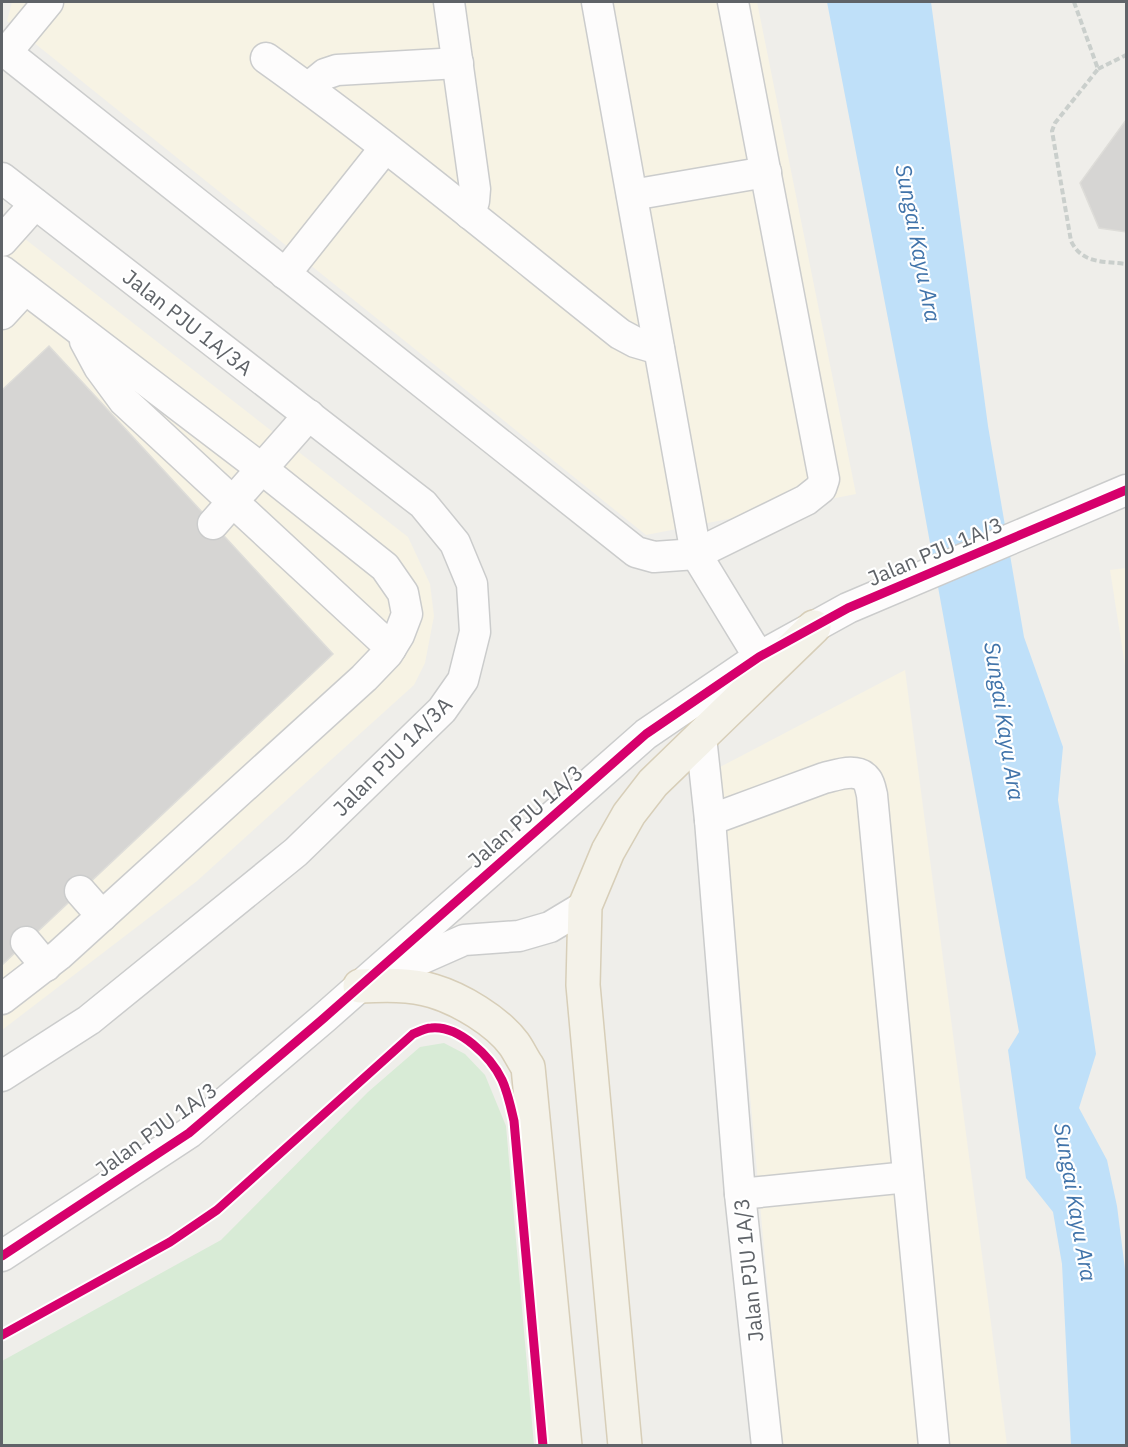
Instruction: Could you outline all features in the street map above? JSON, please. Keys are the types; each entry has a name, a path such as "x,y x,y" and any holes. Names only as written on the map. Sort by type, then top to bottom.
{"main road":[{"path":"625,1446 583,986 585,906 608,850 629,814 653,783 701,736 763,665 814,627"},
{"path":"360,986 390,985 433,991 471,1009 494,1025 513,1043 528,1067 564,1446"}],"street":[{"path":"48,2 4,51 636,552 654,557 696,554 806,500 821,488 824,479 733,2"},
{"path":"449,2 475,189 470,214"},
{"path":"597,2 696,554 763,665"},
{"path":"266,58 470,214 620,334 635,342 659,349"},
{"path":"308,88 325,75 337,70 458,63"},
{"path":"285,274 385,148"},
{"path":"632,195 766,172"},
{"name":"Jalan PJU 1A/3A","path":"2,178 423,504 455,543 472,585 475,632 463,680 442,710 296,852 88,1020 2,1076"},
{"path":"2,241 35,204"},
{"path":"2,271 262,469 385,567 403,593 406,614 399,635 391,648 364,678 46,966 2,999"},
{"path":"2,314 25,289"},
{"path":"80,330 99,367 124,401 391,648"},
{"path":"213,525 309,415"},
{"name":"Jalan PJU 1A/3","path":"814,627 848,608 1123,491"},
{"name":"Jalan PJU 1A/3","path":"2,1254 189,1133 646,734 763,665"},
{"name":"Jalan PJU 1A/3","path":"701,736 710,820 740,1194 767,1446"},
{"path":"710,820 843,773 857,773 867,780 872,795 934,1446"},
{"path":"80,891 102,916"},
{"path":"360,986 464,940 519,936 550,927 585,906"},
{"path":"26,942 46,966"},
{"path":"740,1194 908,1177"}],"path":[{"path":"1074,2 1098,69"},
{"path":"1126,55 1098,69 1055,123 1052,138 1071,241 1076,253 1088,258 1126,264"}],"shaded area":[{"path":"12,2 757,2 856,494 646,535 7,21"},
{"path":"2,221 408,537 430,584 434,616 425,663 414,685 197,881 2,1030"},
{"path":"1126,568 1126,672 1110,570"},
{"path":"905,670 1007,1445 782,1445 720,767"}],"green space":[{"path":"444,1043 465,1054 485,1075 506,1126 534,1445 2,1445 2,1361 221,1240 368,1092 420,1047"}],"water":[{"name":"Sungai Kayu Ara","path":"827,2 931,2 988,426 1024,637 1063,747 1058,800 1096,1054 1079,1108 1107,1160 1117,1206 1126,1277 1126,1445 1071,1445 1062,1264 1053,1212 1026,1178 1008,1050 1019,1032 910,433"}],"building":[{"path":"1126,120 1126,232 1099,228 1080,183"},
{"path":"49,346 333,654 2,965 2,390"}],"cycle path":[{"path":"2,1256 189,1133 324,1018 646,734 759,657 848,608 1126,490"},
{"path":"2,1335 170,1242 217,1210 413,1034 424,1029 442,1028 473,1044 497,1071 506,1090 514,1121 543,1446"}]}
